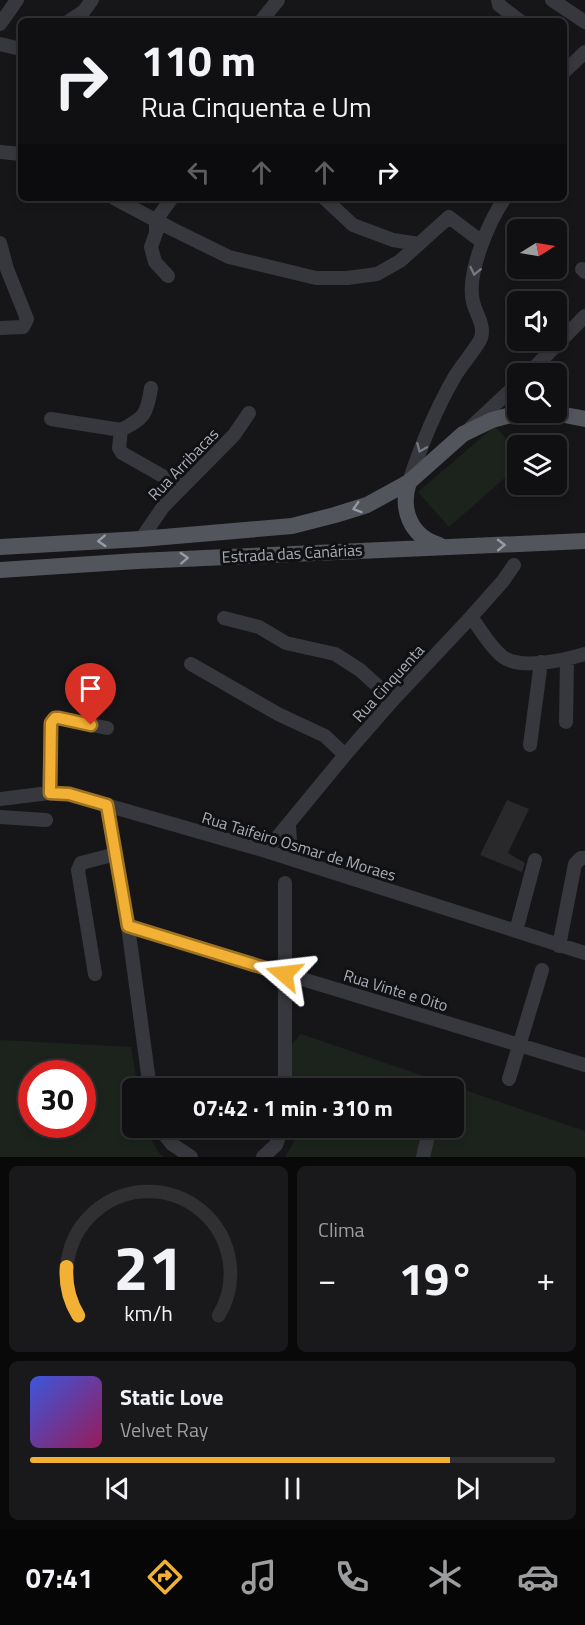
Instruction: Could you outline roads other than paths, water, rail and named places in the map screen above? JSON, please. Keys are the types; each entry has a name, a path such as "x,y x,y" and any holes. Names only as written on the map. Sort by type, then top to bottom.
{"main road":[{"name":"Estrada das Canárias","path":"0,548 292,526 367,505 409,482 463,434 492,420 507,416"},
{"path":"567,416 585,419"},
{"path":"409,482 405,502 410,522 423,538 442,546"},
{"name":"Estrada das Canárias","path":"0,570 137,561 585,541"}],"street":[{"path":"0,24 17,0"},
{"path":"74,18 84,11 92,0"},
{"path":"263,18 278,0"},
{"path":"498,0 499,5 516,18"},
{"path":"552,0 585,22"},
{"path":"0,44 18,47"},
{"path":"567,69 585,52"},
{"path":"0,152 18,154"},
{"path":"120,201 230,257 316,278 347,278 377,274 400,261 449,217 482,242"},
{"path":"168,276 155,262 152,253 156,220 170,201"},
{"path":"327,201 353,225 370,233 419,244"},
{"path":"409,482 417,457 438,410 455,376 482,335 482,327 473,301 472,285 482,242 503,201"},
{"path":"0,243 7,269 27,319 23,327 0,328"},
{"path":"539,363 585,316"},
{"path":"51,419 121,430 144,415 148,408 151,388"},
{"path":"463,434 507,393"},
{"name":"Rua Arribacas","path":"141,539 163,507 234,435 249,412"},
{"path":"121,430 119,448 122,453 182,487"},
{"name":"Rua Cinquenta","path":"266,851 345,755 471,617 514,565"},
{"path":"471,617 504,658 524,664 567,659 585,654"},
{"path":"224,618 259,627 282,642 335,654 360,670 393,700"},
{"path":"566,722 567,659"},
{"path":"530,745 541,662"},
{"path":"191,664 268,708 325,736 345,755"},
{"path":"50,793 51,723 55,718 107,728"},
{"name":"Rua Taifeiro Osmar de Moraes","path":"0,799 50,793 69,794 266,851 585,953"},
{"path":"107,805 128,926 149,1078"},
{"path":"0,817 46,820"},
{"path":"289,825 291,859"},
{"path":"95,974 78,870 81,863 87,860 116,854"},
{"path":"559,946 575,864 581,858 585,858"},
{"path":"516,931 535,861"},
{"path":"285,883 285,1078"},
{"name":"Rua Vinte e Oito","path":"128,926 585,1065"},
{"path":"508,1079 542,970"},
{"path":"167,1138 189,1156"},
{"path":"263,1157 276,1145 278,1138"},
{"path":"423,1157 428,1138"}]}
